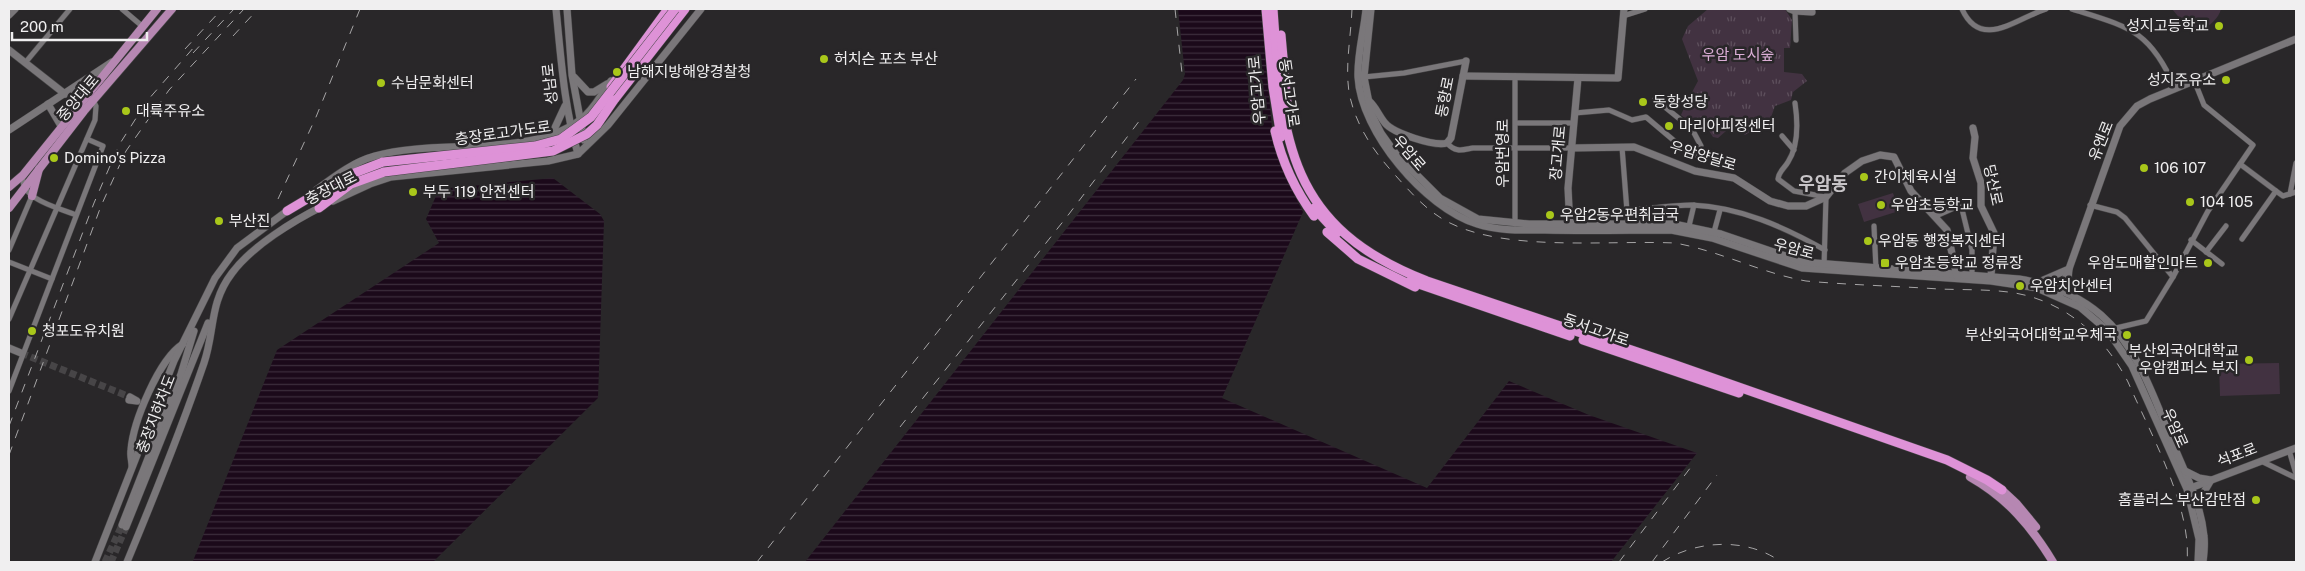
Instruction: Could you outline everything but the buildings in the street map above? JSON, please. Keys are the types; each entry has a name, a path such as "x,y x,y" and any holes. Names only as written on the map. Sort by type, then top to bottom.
{"highway":[{"path":"604,101 616,78 667,9"},
{"name":"충장로고가도로","path":"287,211 344,177 383,167 561,139 582,126 604,101 675,9"},
{"name":"충장로고가도로","path":"319,208 351,184 383,167 532,151 558,146 580,134 614,100 686,9"},
{"name":"동서고가로","path":"1265,9 1277,120 1293,174 1324,220 1355,249 1400,277 1442,293 1932,459 1970,476"},
{"name":"동서고가로","path":"1273,9 1282,109 1289,143 1305,182 1328,216 1359,245 1386,263 1427,281 1682,367 1947,460 2002,490"},
{"name":"우암고가로","path":"1279,9 1288,113 1292,138 1304,174 1321,200 1354,237 1375,252 1427,281"}],"main road":[{"path":"9,15 14,9"},
{"name":"중앙대로","path":"9,187 23,175 112,62 157,9"},
{"name":"중앙대로","path":"9,208 39,167 172,9"},
{"name":"성남로","path":"556,9 566,104 578,154"},
{"name":"성남로","path":"567,9 572,75 579,121 586,148"},
{"name":"충장대로","path":"95,562 174,361 215,278 237,248 342,170 374,156 414,148 529,140 552,134 579,121 592,108 667,9"},
{"name":"충장대로","path":"127,562 204,361 213,312 224,284 245,259 269,239 319,208 370,184 391,177 548,161 578,154 608,125 701,9"},
{"name":"우암로","path":"1366,9 1358,77 1364,109 1379,138 1397,162 1437,202 1477,224 1688,232 1712,238 1802,268 1876,269 1957,276 2037,288 2075,298 2100,314 2132,366 2197,504 2204,535 2203,562"},
{"name":"우암로","path":"1371,9 1364,77 1368,100 1381,132 1396,154 1440,198 1478,219 1515,226"},
{"path":"1793,10 1812,12"},
{"path":"1463,76 1618,78 1623,12"},
{"name":"유엔로","path":"2060,294 2090,205 2120,126 2128,115 2137,106 2175,88 2296,39"},
{"path":"9,50 65,94 79,91 87,94"},
{"name":"동항로","path":"1448,143 1451,138 1466,61"},
{"path":"9,130 112,62"},
{"path":"572,75 588,92 594,92 610,83"},
{"name":"장고개로","path":"1570,227 1568,188 1578,78"},
{"path":"1368,100 1386,125 1408,136 1436,145 1448,143"},
{"path":"48,104 61,126"},
{"path":"552,134 560,121 566,104"},
{"name":"당산로","path":"1972,128 1975,137 1973,158 1981,183 1981,206 1994,233 1991,276"},
{"name":"우암양달로","path":"1572,148 1634,147 1695,170 1734,178 1770,201 1788,206 1806,206 1826,197 1846,173 1862,162 1880,155 1894,157 1911,191 1936,216"},
{"path":"32,196 39,167"},
{"path":"1936,216 1947,230 1957,276"},
{"name":"우암로","path":"1570,227 1628,224 1688,226 1714,232 1824,268 1957,276 1972,274 2039,282 2080,307 2111,330 2138,363 2185,470 2199,539 2198,562"},
{"path":"2039,282 2069,269 2068,280 2075,298"},
{"name":"충장지하차도","path":"201,309 181,374 124,526 213,312"},
{"path":"132,467 131,450 140,402 166,359 175,349 183,344"},
{"path":"9,348 21,355"},
{"path":"9,353 21,355"},
{"path":"130,399 140,402"},
{"name":"석포로","path":"2190,488 2293,449"},
{"path":"2185,470 2199,478 2211,480 2197,504"},
{"name":"동서고가로","path":"1970,476 1988,487 2014,509 2034,531 2053,562"},
{"name":"동서고가로","path":"2002,490 2030,518 2059,562"}],"street":[{"path":"25,63 70,9"},
{"path":"122,9 142,26"},
{"path":"1623,12 1644,9"},
{"path":"1962,9 1967,18 1978,28 1995,30 2046,9"},
{"path":"2072,9 2141,35 2154,49 2166,67 2175,88"},
{"path":"1793,10 1796,40"},
{"name":"동항로","path":"1364,77 1404,73 1466,61"},
{"name":"우암번영로","path":"1515,76 1515,226"},
{"path":"2111,330 2146,321 2173,277 2191,240 2253,145 2204,105 2194,80"},
{"path":"9,318 95,120 94,100 87,94"},
{"path":"1576,113 1609,110 1617,114 1624,114 1632,120 1648,118 1691,155 1697,155 1701,146 1692,129 1655,99"},
{"path":"1795,103 1797,116 1794,150 1779,174 1778,179 1794,191 1826,197 1824,268"},
{"path":"1516,123 1574,123"},
{"path":"1782,136 1794,150"},
{"path":"9,391 21,355 102,146 87,139"},
{"path":"1448,143 1454,149 1462,152 1473,148 1572,148"},
{"path":"1622,148 1628,224"},
{"path":"2290,194 2296,163"},
{"path":"2240,164 2283,196 2296,192"},
{"path":"23,175 22,183 24,188 32,196 76,214"},
{"path":"2242,239 2276,191"},
{"path":"9,250 32,196"},
{"path":"1627,210 1694,205 1743,213 1793,231 1825,250"},
{"path":"1688,226 1694,205"},
{"path":"1936,216 1962,205 1971,241 1972,274"},
{"path":"2090,205 2117,212 2125,218 2173,277"},
{"path":"1714,232 1720,210"},
{"path":"1874,226 1876,269"},
{"path":"2206,252 2226,226"},
{"path":"2191,240 2222,264"},
{"path":"9,262 52,279"},
{"path":"2293,449 2296,474"},
{"path":"2260,461 2296,478"}],"green space":[{"name":"우암 도시숲","path":"1708,9 1785,9 1792,20 1790,48 1784,48 1784,72 1802,74 1807,81 1793,92 1791,100 1775,106 1770,120 1745,135 1736,128 1726,131 1718,138 1713,137 1702,120 1692,124 1681,115 1685,106 1701,108 1705,104 1690,96 1698,81 1682,39 1688,26"},
{"path":"2172,9 2221,9 2213,22 2200,30 2186,26"},
{"path":"1893,193 1899,211 1864,222 1858,204"},
{"path":"2279,363 2280,394 2220,396 2219,364"}],"shaded area":[{"path":"1178,9 1261,9 1272,128 1285,176 1303,212 1222,398 1427,488 1509,381 1589,415 1697,453 1611,562 805,562 1183,80 1185,74"},
{"path":"553,178 600,214 604,221 598,398 433,562 193,561 277,350 439,243 426,219 439,189"}],"tunnel":[{"path":"21,353 130,397"},
{"path":"105,562 122,525"},
{"path":"111,562 126,527"}],"railway":[{"path":"185,49 222,9"},
{"path":"193,53 234,9"},
{"path":"9,455 101,206 126,151 169,90 244,9"},
{"path":"233,36 258,9"},
{"path":"278,199 316,117 360,9"},
{"path":"1175,9 1182,73"},
{"path":"1352,9 1348,82 1352,104 1361,127 1380,157 1408,190 1428,208 1450,223 1474,232 1500,238 1529,241 1560,243 1675,243 1708,251 1773,273 1806,281 2015,293 2051,304 2067,313 2096,336 2108,350 2128,382 2168,470 2176,494 2187,541 2187,562"},
{"path":"9,426 94,203 119,145 147,101 195,46"},
{"path":"757,562 1136,79"},
{"path":"900,427 1069,214 1140,120"},
{"path":"1619,562 1694,463"},
{"path":"1652,562 1717,475"},
{"path":"1662,562 1690,549 1721,544 1753,548 1781,562"}],"place":[{"name":"성지고등학교","path":"2219,26"},
{"name":"허치슨 포츠 부산","path":"824,59"},
{"name":"남해지방해양경찰청","path":"617,72"},
{"name":"성지주유소","path":"2226,80"},
{"name":"수남문화센터","path":"381,83"},
{"name":"동항성당","path":"1643,102"},
{"name":"대륙주유소","path":"126,111"},
{"name":"마리아피정센터","path":"1669,126"},
{"name":"Domino's Pizza","path":"54,158"},
{"name":"106 107","path":"2144,168"},
{"name":"간이체육시설","path":"1864,177"},
{"name":"부두 119 안전센터","path":"413,192"},
{"name":"104 105","path":"2190,202"},
{"name":"우암초등학교","path":"1881,205"},
{"name":"우암2동우편취급국","path":"1550,215"},
{"name":"부산진","path":"219,221"},
{"name":"우암동 행정복지센터","path":"1868,241"},
{"name":"우암초등학교 정류장","path":"1885,263"},
{"name":"우암도매할인마트","path":"2208,263"},
{"name":"우암치안센터","path":"2020,286"},
{"name":"청포도유치원","path":"32,331"},
{"name":"부산외국어대학교우체국","path":"2127,335"},
{"name":"부산외국어대학교 우암캠퍼스 부지","path":"2249,360"},
{"name":"홈플러스 부산감만점","path":"2256,500"}],"district":[{"name":"우암동","path":"1823,184"}]}
